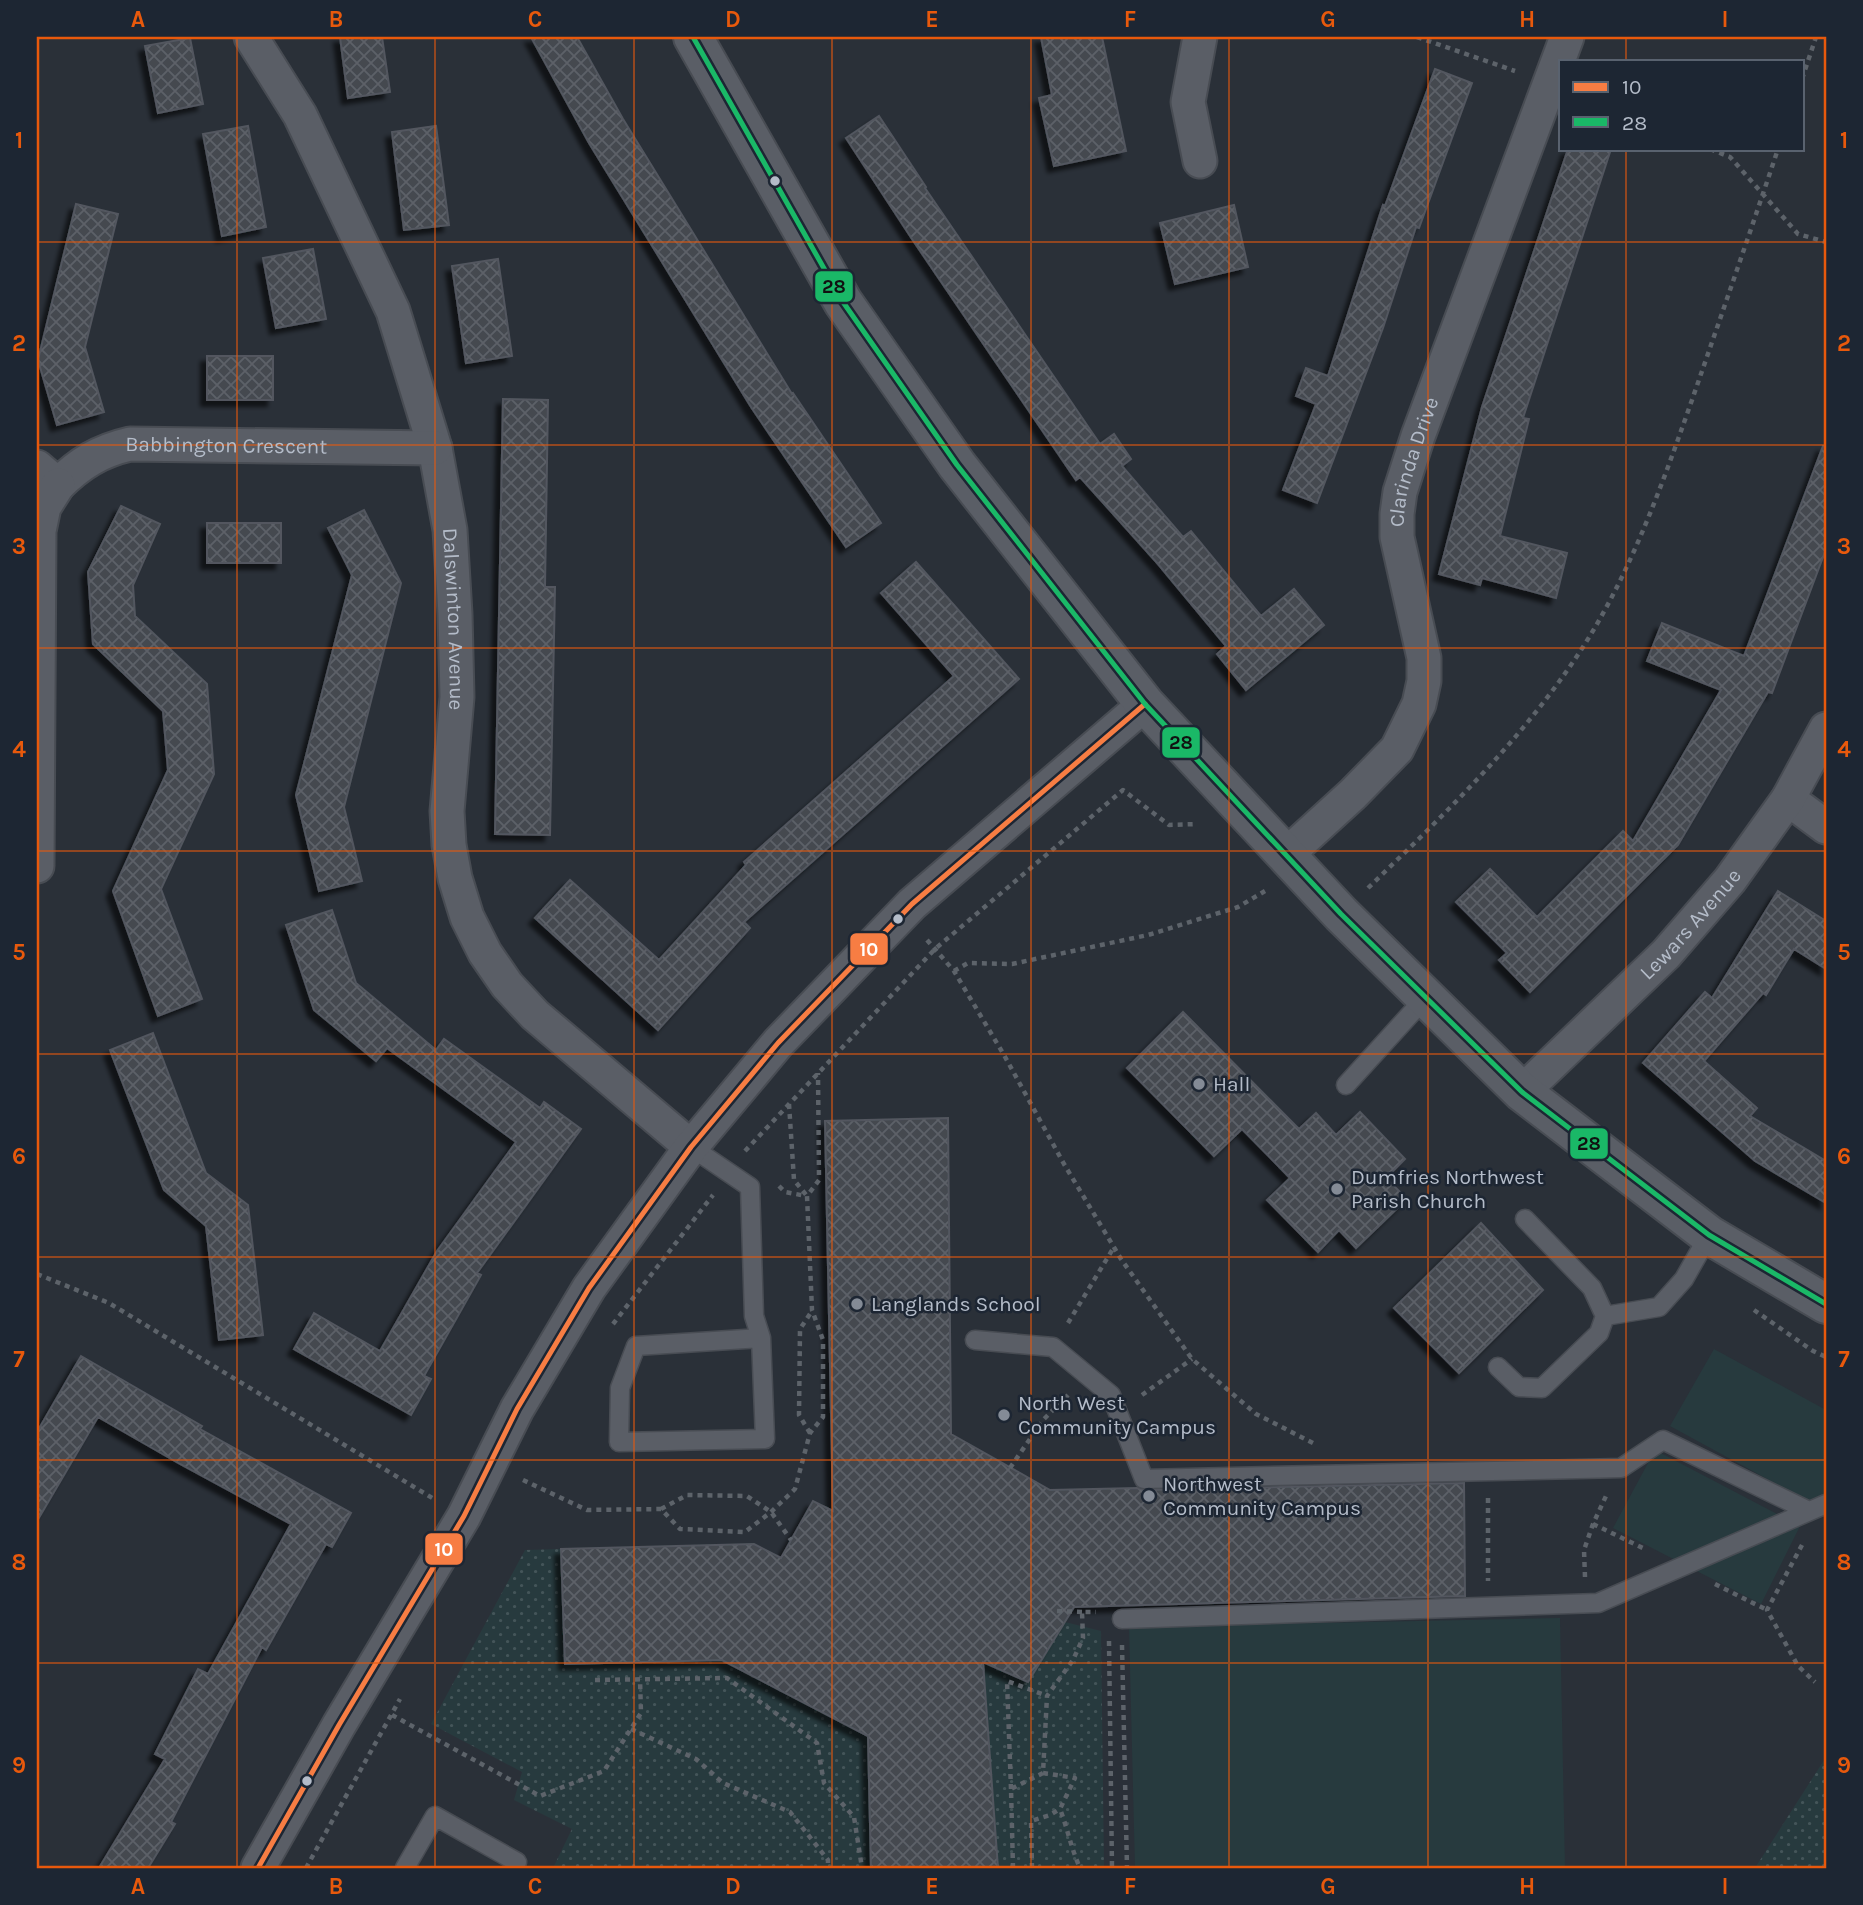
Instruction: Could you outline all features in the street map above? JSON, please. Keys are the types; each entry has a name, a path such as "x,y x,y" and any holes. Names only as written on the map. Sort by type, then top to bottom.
{"street":[{"name":"Dalswinton Avenue","path":"251,37 300,115 393,311 435,448 450,530 455,614 457,697 447,811 449,845 455,878 467,916 485,953 507,985 534,1015 691,1147"},
{"path":"693,37 842,302 957,465 1277,872 1341,914 1522,1092 1709,1236 1826,1304"},
{"path":"1200,37 1188,102 1200,161"},
{"name":"Clarinda Drive","path":"1277,872 1397,749 1419,704 1424,681 1424,658 1397,537 1400,492 1418,436 1567,37"},
{"name":"Babbington Crescent","path":"48,476 130,444 435,448"},
{"path":"37,866 39,531 48,476"},
{"path":"258,1868 464,1516 517,1409 589,1288 691,1147 778,1042 904,913 1145,704"},
{"name":"Lewars Avenue","path":"1522,1092 1666,954 1730,880 1788,799 1826,729"},
{"path":"1788,799 1826,827"}],"lane":[{"path":"1346,1085 1426,997"},
{"path":"691,1147 750,1186 754,1317 761,1338 765,1439 619,1442 620,1388 636,1346 761,1338"},
{"path":"1498,1367 1519,1387 1542,1388 1599,1333 1605,1317 1592,1288 1525,1219"},
{"path":"1605,1317 1659,1307 1684,1279 1709,1236"},
{"path":"975,1340 1053,1347 1111,1395 1144,1479 1621,1468 1663,1440 1809,1511"},
{"path":"1115,1619 1598,1603 1826,1504"},
{"path":"405,1868 435,1816 519,1866"}],"path":[{"path":"1417,37 1550,83"},
{"path":"1804,73 1816,37"},
{"path":"1712,150 1730,157 1798,234 1826,242"},
{"path":"1341,914 1461,799 1532,719 1583,647 1624,576 1657,500 1778,150"},
{"path":"936,949 1123,790 1169,825 1197,824"},
{"path":"954,971 968,963 1012,964 1148,935 1238,907 1277,872"},
{"path":"904,913 954,971 1114,1247 1192,1359 1256,1414 1319,1446"},
{"path":"789,1104 794,1180 807,1196"},
{"path":"1053,1347 1114,1247"},
{"path":"37,1274 109,1303 464,1516"},
{"path":"810,1433 799,1416 800,1329 812,1310"},
{"path":"1115,1405 1136,1399 1192,1359"},
{"path":"1010,1468 1043,1420 1088,1376"},
{"path":"1586,1603 1584,1550 1593,1524 1621,1468"},
{"path":"1488,1469 1488,1606"},
{"path":"661,1509 687,1495 747,1496 771,1512 791,1540"},
{"path":"1807,1536 1767,1610 1798,1666 1815,1682"},
{"path":"1057,1611 1096,1612 1115,1619"},
{"path":"1043,1773 1046,1696 1073,1660 1083,1638 1082,1612"},
{"path":"1111,1868 1115,1619"},
{"path":"1115,1619 1127,1868"},
{"path":"595,1680 727,1678 817,1743 824,1783 854,1817 862,1868"},
{"path":"392,1715 540,1796 604,1771 642,1713 640,1679"},
{"path":"1013,1868 1007,1681 1046,1696"},
{"path":"631,1729 696,1759 723,1783 790,1812 828,1860 828,1868"},
{"path":"1012,1789 1043,1773 1074,1778 1060,1809 1031,1821 1032,1868"},
{"path":"1060,1809 1068,1830 1069,1844 1080,1868"}],"green space":[{"path":"1714,1349 1826,1410 1826,1511 1670,1426"},
{"path":"1655,1450 1800,1526 1761,1604 1613,1528"},
{"path":"561,1549 565,1664 722,1660 868,1736 871,1868 553,1868 572,1829 514,1800 522,1772 431,1724 525,1550"},
{"path":"1560,1618 1565,1868 1135,1868 1129,1627"},
{"path":"1065,1622 1101,1631 1104,1868 998,1868 984,1668 979,1667 983,1662 1028,1682"},
{"path":"1826,1757 1826,1868 1755,1868"}],"building":[{"path":"340,37 382,37 390,92 348,98"},
{"path":"531,37 577,37 623,119 792,394 881,523 846,547 751,407 589,143"},
{"path":"1041,37 1102,37 1126,151 1054,166 1039,98 1052,95"},
{"path":"190,38 203,104 158,113 145,46"},
{"path":"1435,69 1472,83 1419,228 1416,227 1383,328 1317,503 1283,490 1316,404 1296,396 1306,368 1328,376 1383,205 1385,206"},
{"path":"879,116 1100,444 1114,434 1131,459 1122,466 1183,537 1191,531 1261,616 1294,589 1324,625 1246,690 1217,654 1226,646 1158,564 1080,477 1076,480 846,138"},
{"path":"248,126 266,227 222,236 203,134"},
{"path":"436,126 449,225 404,230 392,132"},
{"path":"1568,150 1611,150 1523,418 1529,419 1500,536 1567,553 1556,598 1482,578 1480,585 1439,574 1482,407"},
{"path":"76,204 118,214 85,347 104,412 57,425 38,360"},
{"path":"1234,205 1248,267 1175,284 1160,223"},
{"path":"313,249 326,319 276,328 263,258"},
{"path":"498,259 512,356 466,363 452,266"},
{"path":"207,356 273,356 273,400 207,400"},
{"path":"503,399 548,400 545,587 555,587 550,835 495,834"},
{"path":"1823,446 1826,446 1826,549 1772,693 1768,692 1678,845 1530,992 1499,960 1507,953 1456,902 1490,869 1537,917 1623,831 1633,841 1721,690 1647,661 1662,623 1744,656"},
{"path":"121,506 160,524 133,585 135,616 207,684 214,774 161,889 202,999 158,1016 113,891 168,770 163,711 93,644 88,572"},
{"path":"364,510 401,583 344,807 362,881 319,891 296,795 352,575 328,528"},
{"path":"207,523 281,523 281,563 207,563"},
{"path":"916,562 1019,679 744,922 750,928 658,1030 535,918 570,880 659,960 746,865 744,862 954,676 881,593"},
{"path":"1778,891 1826,921 1826,969 1794,949 1766,995 1763,993 1704,1061 1757,1108 1750,1116 1826,1161 1826,1203 1755,1161 1643,1063 1705,992 1712,998"},
{"path":"332,910 356,983 436,1050 444,1039 540,1108 544,1102 581,1129 477,1273 481,1275 424,1376 431,1379 411,1415 294,1349 314,1313 380,1351 437,1251 516,1142 387,1048 376,1061 314,1010 286,925"},
{"path":"1183,1012 1299,1129 1316,1113 1336,1135 1360,1112 1405,1159 1386,1178 1407,1199 1356,1248 1339,1230 1318,1252 1267,1200 1290,1178 1242,1129 1214,1156 1127,1068"},
{"path":"153,1033 206,1173 248,1205 263,1335 219,1340 206,1226 164,1190 110,1050"},
{"name":"Northwest Community Campus","path":"948,1118 951,1434 1050,1490 1464,1483 1465,1596 1074,1607 1028,1682 983,1662 998,1868 871,1868 868,1736 722,1660 565,1664 561,1549 754,1544 781,1558 813,1501 833,1511 825,1121"},
{"path":"1481,1223 1543,1290 1459,1373 1394,1308"},
{"path":"81,1356 202,1426 200,1429 351,1513 332,1547 326,1544 266,1650 262,1647 171,1822 175,1824 148,1868 99,1868 165,1759 155,1754 198,1669 208,1674 291,1524 98,1417 37,1521 37,1432"}],"transit line":[{"name":"28","path":"693,37 843,302 957,465 1145,704 1341,914 1522,1092 1709,1235 1826,1304"},
{"name":"10","path":"258,1868 339,1725 464,1516 517,1409 589,1288 691,1147 778,1043 912,904 1145,704"}],"place":[{"name":"Hall","path":"1199,1084"},
{"name":"Dumfries Northwest Parish Church","path":"1337,1189"},
{"name":"Langlands School","path":"857,1304"},
{"name":"North West Community Campus","path":"1004,1415"},
{"name":"Northwest Community Campus","path":"1149,1496"}]}
